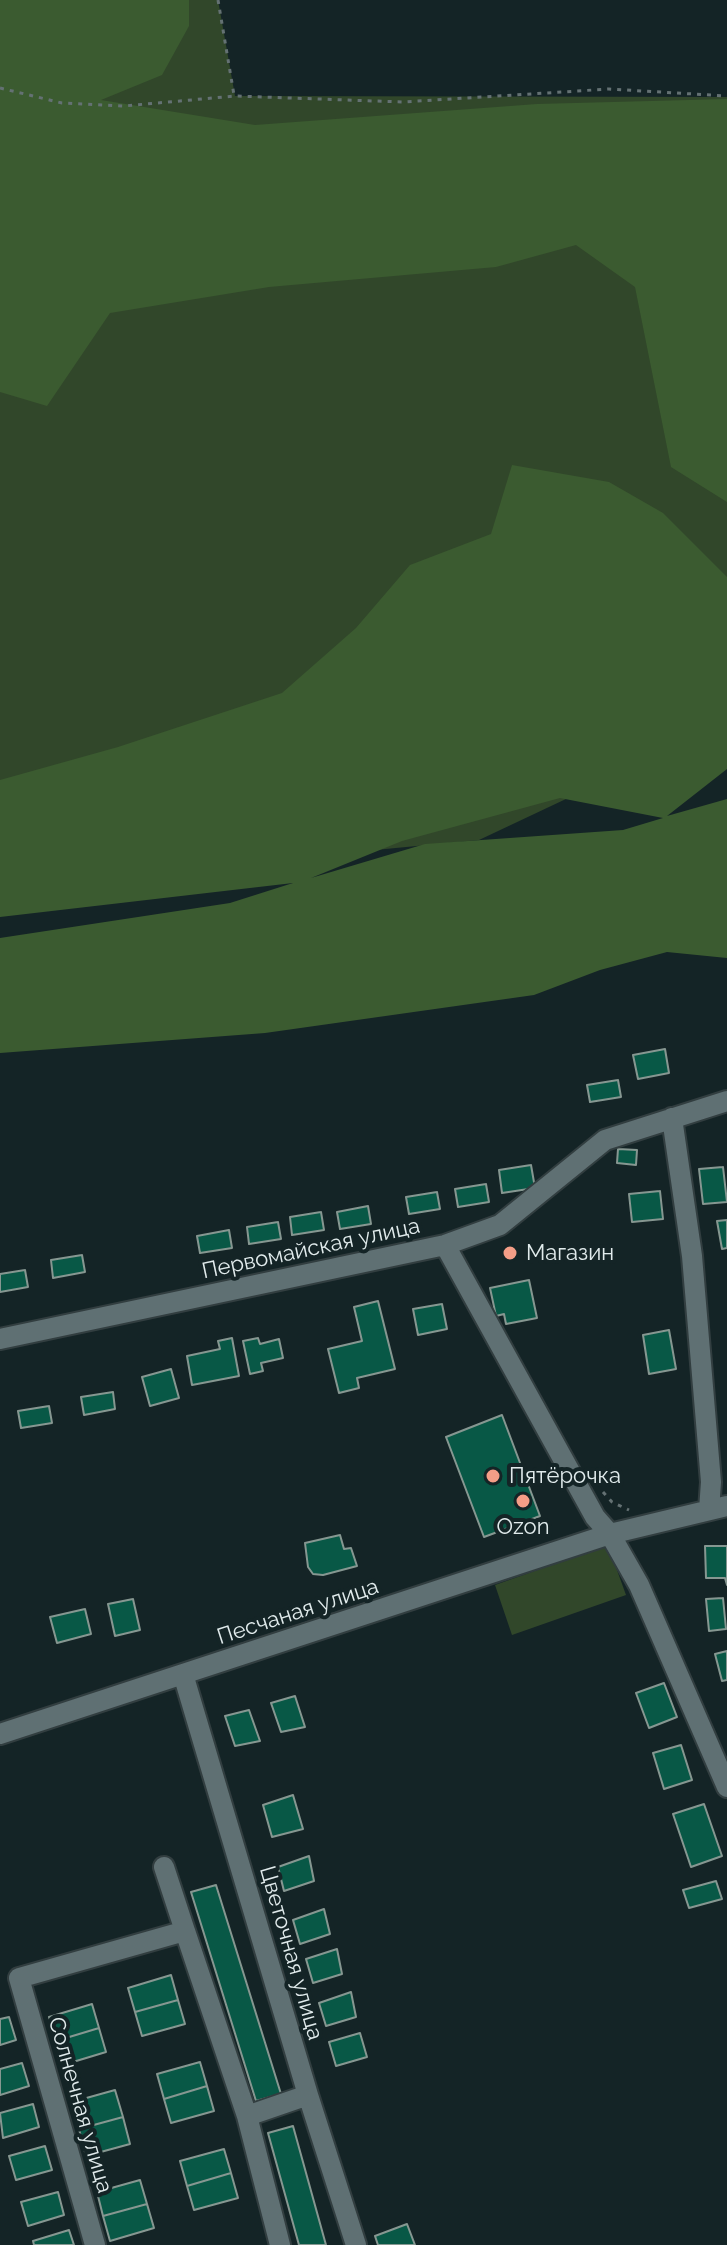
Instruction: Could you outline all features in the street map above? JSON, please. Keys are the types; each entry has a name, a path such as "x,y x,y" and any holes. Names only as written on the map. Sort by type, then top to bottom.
{"street":[{"path":"445,1245 500,1225 605,1140 727,1101"},
{"path":"672,1118 692,1256 711,1482 718,1508"},
{"name":"Первомайская улица","path":"0,1339 445,1245 595,1517 610,1534 639,1585 727,1787"},
{"name":"Песчаная улица","path":"0,1734 610,1534 718,1508"},
{"name":"Цветочная улица","path":"183,1674 308,2095 356,2245"},
{"path":"164,1867 247,2116 280,2245"},
{"name":"Солнечная улица","path":"95,2245 10,1981 185,1931"},
{"path":"247,2116 308,2095"}],"path":[{"path":"218,0 235,96"},
{"path":"0,88 62,103 124,106 235,96 403,102 609,89 727,96"},
{"path":"596,1483 612,1502 630,1510"}],"green space":[{"path":"0,0 218,0 235,96 727,97 727,723 479,840 0,886"},
{"path":"0,0 189,0 189,26 162,75 101,100 255,125 537,104 727,99 727,502 671,467 635,287 576,245 496,267 269,287 110,313 47,406 0,392"},
{"path":"512,465 609,482 663,513 727,577 727,769 667,816 727,799 727,958 667,952 600,970 534,995 265,1033 0,1053 0,938 230,903 293,883 0,917 0,780 118,747 282,693 356,628 410,565 491,534","holes":["560,798 663,818 623,830 425,844 311,878 402,841"]},
{"path":"608,1545 626,1595 512,1635 495,1585"}],"building":[{"path":"665,1049 669,1073 638,1079 633,1055"},
{"path":"618,1080 621,1097 590,1102 587,1085"},
{"path":"618,1149 637,1150 636,1165 617,1163"},
{"path":"531,1165 535,1188 502,1193 499,1170"},
{"path":"723,1167 727,1202 703,1204 699,1169"},
{"path":"486,1184 489,1202 458,1207 455,1189"},
{"path":"660,1191 663,1219 632,1222 629,1194"},
{"path":"437,1192 440,1209 409,1214 406,1197"},
{"path":"368,1206 371,1224 340,1229 337,1212"},
{"path":"321,1212 324,1230 292,1235 290,1217"},
{"path":"727,1220 727,1248 722,1249 717,1221"},
{"path":"278,1222 281,1239 249,1244 247,1227"},
{"path":"229,1230 232,1248 200,1253 197,1236"},
{"path":"82,1255 85,1272 53,1278 51,1260"},
{"path":"25,1270 28,1287 0,1292 0,1274"},
{"path":"529,1280 537,1318 506,1324 504,1314 496,1316 490,1288"},
{"path":"378,1301 395,1369 357,1378 359,1388 339,1393 328,1349 362,1341 354,1307"},
{"path":"442,1304 447,1329 418,1335 413,1309"},
{"path":"669,1330 676,1369 649,1374 643,1335"},
{"path":"232,1338 239,1376 192,1385 187,1356 220,1349 218,1341"},
{"path":"258,1338 260,1344 279,1339 283,1358 261,1363 263,1371 250,1374 243,1341"},
{"path":"171,1369 179,1398 150,1406 142,1377"},
{"path":"113,1392 115,1409 84,1415 81,1397"},
{"path":"49,1406 52,1423 21,1428 18,1411"},
{"name":"Пятёрочка","path":"502,1415 540,1516 484,1537 446,1437"},
{"path":"340,1535 344,1549 351,1548 357,1566 323,1575 313,1574 308,1567 305,1543"},
{"path":"705,1546 727,1546 727,1585 725,1578 706,1578"},
{"path":"723,1598 726,1629 709,1631 706,1599"},
{"path":"133,1599 140,1630 115,1636 108,1604"},
{"path":"85,1609 91,1634 57,1643 50,1617"},
{"path":"727,1651 727,1680 722,1681 715,1654"},
{"path":"664,1683 677,1717 649,1728 636,1693"},
{"path":"295,1696 305,1727 281,1732 271,1703"},
{"path":"249,1710 260,1741 235,1746 225,1716"},
{"path":"681,1745 692,1780 664,1789 653,1753"},
{"path":"293,1795 303,1829 272,1837 263,1805"},
{"path":"704,1804 722,1856 691,1867 673,1814"},
{"path":"309,1856 314,1881 284,1891 278,1867"},
{"path":"716,1881 722,1899 689,1908 683,1890"},
{"path":"216,1885 281,2094 256,2101 191,1892"},
{"path":"324,1909 330,1934 300,1944 293,1920"},
{"path":"337,1949 342,1974 313,1983 306,1959"},
{"path":"171,1975 178,2000 135,2012 128,1988"},
{"path":"351,1992 356,2017 326,2026 319,2003"},
{"path":"178,2000 185,2024 142,2036 135,2012"},
{"path":"92,2004 99,2028 56,2041 49,2017"},
{"path":"9,2017 16,2040 0,2045 0,2019"},
{"path":"99,2028 106,2052 63,2065 56,2041"},
{"path":"360,2033 367,2057 336,2066 329,2042"},
{"path":"200,2062 207,2086 164,2099 157,2074"},
{"path":"22,2063 29,2086 0,2095 0,2069"},
{"path":"207,2086 214,2111 171,2123 164,2099"},
{"path":"115,2090 123,2117 79,2129 72,2102"},
{"path":"33,2104 39,2127 3,2138 0,2113"},
{"path":"123,2117 130,2144 86,2156 79,2129"},
{"path":"293,2126 326,2245 299,2245 268,2133"},
{"path":"45,2146 52,2170 16,2180 9,2156"},
{"path":"224,2149 231,2173 187,2186 180,2161"},
{"path":"231,2173 238,2198 194,2210 187,2186"},
{"path":"140,2180 147,2204 103,2216 97,2192"},
{"path":"58,2192 64,2215 28,2226 21,2202"},
{"path":"147,2204 154,2228 110,2241 103,2216"},
{"path":"407,2224 415,2245 378,2245 375,2236"},
{"path":"69,2230 74,2245 34,2245 33,2241"}],"place":[{"name":"Магазин","path":"510,1253"},
{"name":"Пятёрочка","path":"493,1476"},
{"name":"Ozon","path":"523,1501"}]}
